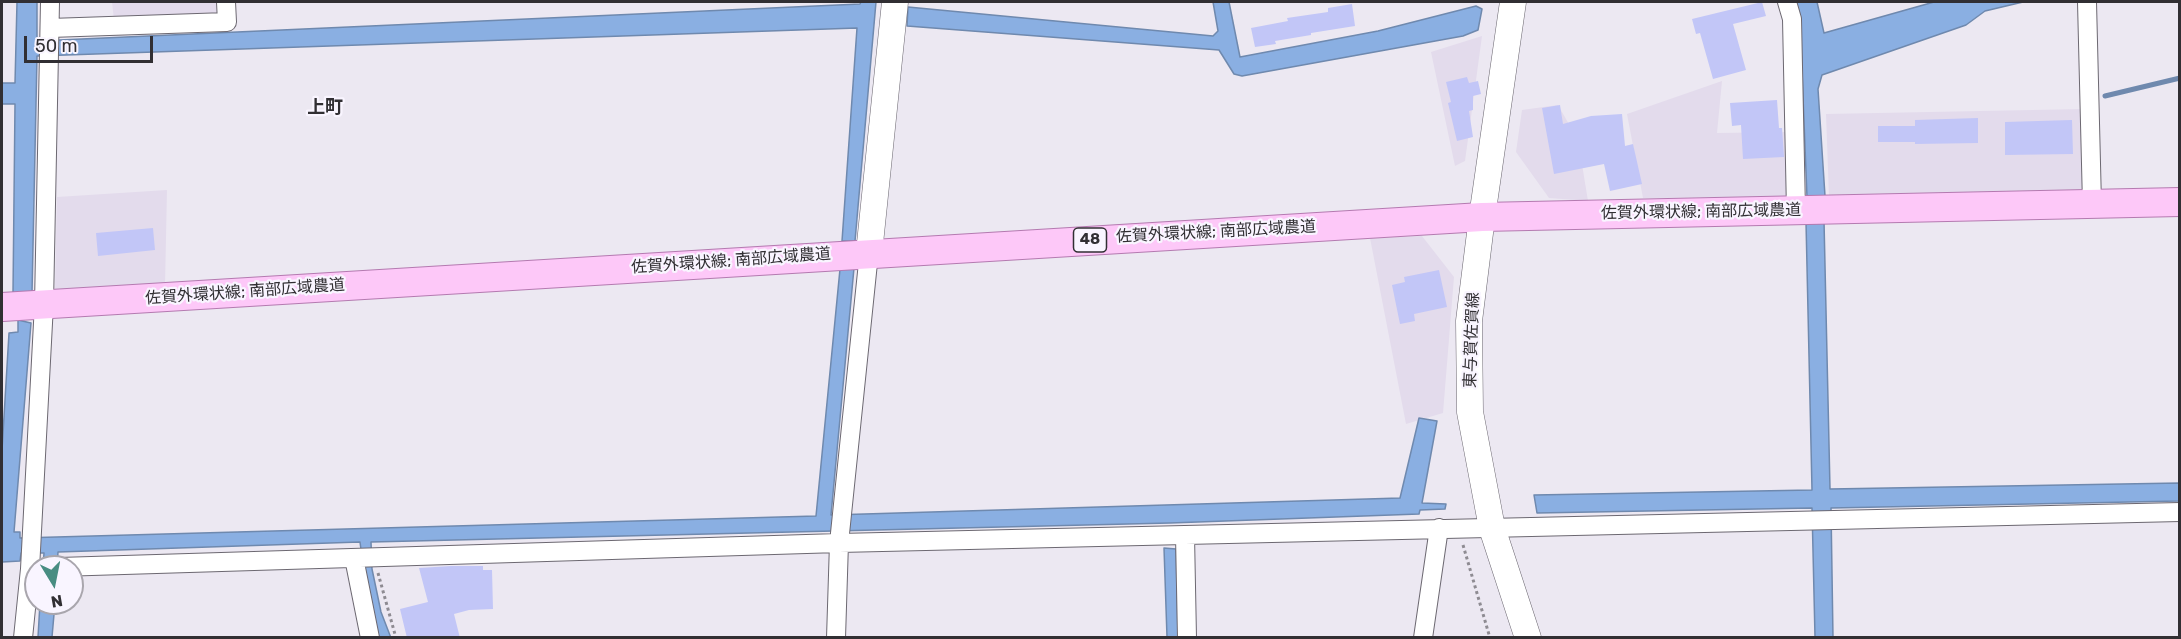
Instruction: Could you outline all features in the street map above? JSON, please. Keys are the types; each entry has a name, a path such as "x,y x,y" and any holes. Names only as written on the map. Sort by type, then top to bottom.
{"main road":[{"path":"869,253 895,2"},
{"name":"東与賀佐賀線","path":"1513,2 1469,321 1470,412 1492,528 1528,638"},
{"name":"佐賀外環状線; 南部広域農道","path":"2,307 1482,217 2180,202"}],"street":[{"path":"23,638 32,536 44,304 51,2"},
{"path":"50,32 227,22 226,2"},
{"path":"1787,2 1792,19 1796,211"},
{"path":"2087,2 2092,204"},
{"path":"836,638 840,539 869,253"},
{"path":"84,566 375,558 840,539 1185,535 2180,512"},
{"path":"1424,638 1439,528"},
{"path":"1185,535 1186,638"},
{"path":"354,558 370,638"}],"path":[{"path":"1439,528 1463,544 1490,638"},
{"path":"375,558 396,638"}],"shaded area":[{"path":"112,2 220,2 221,19 114,20"},
{"path":"1482,36 1465,161 1455,166 1431,52"},
{"path":"1722,81 1717,133 1787,132 1788,197 1643,198 1627,114"},
{"path":"1558,105 1578,140 1588,201 1549,198 1516,152 1522,110"},
{"path":"2084,109 2084,192 1829,197 1826,114"},
{"path":"167,190 165,285 55,292 57,197"},
{"path":"1422,236 1454,277 1443,413 1406,424 1370,238"}],"water":[{"path":"17,2 37,2 37,41 876,2 855,241 842,241 857,28 37,56 32,293 13,293 15,104 2,104 2,83 15,83"},
{"path":"1213,2 1229,2 1240,57 1378,31 1476,6 1482,9 1478,30 1463,36 1242,76 1234,74 1219,50 907,26 908,7 1213,36 1218,31"},
{"path":"1795,2 1817,2 1824,33 1934,2 2023,2 1985,11 1966,25 1822,75 1818,89 1825,196 1807,197 1800,21"},
{"path":"1824,221 1830,489 2180,483 2179,501 1831,508 1833,638 1815,637 1812,508 1537,513 1534,495 1812,490 1806,222"},
{"path":"854,268 831,515 1400,498 1419,418 1437,421 1422,503 1446,504 1445,509 1420,510 1419,514 1170,523 371,542 372,569 381,612 391,638 377,637 360,542 58,552 58,555 21,553 20,561 2,562 2,450 9,333 18,332 18,320 31,323 14,532 20,532 20,538 816,516 840,269"},
{"path":"1164,548 1176,549 1178,637 1167,637"},
{"path":"39,615 54,615 52,637 38,637"}],"building":[{"path":"1762,2 1766,16 1733,24 1746,70 1713,79 1700,33 1696,34 1692,19"},
{"path":"1352,4 1355,26 1311,33 1311,35 1275,41 1276,44 1255,47 1251,28 1288,21 1287,18 1328,12 1328,8"},
{"path":"1467,77 1469,83 1478,81 1481,94 1473,96 1473,110 1469,111 1473,137 1457,141 1448,103 1451,102 1446,82"},
{"path":"1777,100 1784,157 1743,159 1741,125 1732,126 1730,103"},
{"path":"1560,105 1563,124 1591,116 1622,114 1625,146 1633,144 1642,184 1610,191 1604,164 1554,174 1542,108"},
{"path":"1978,118 1978,143 1878,142 1878,126 1915,126 1915,120"},
{"path":"2072,120 2073,154 2005,155 2005,122"},
{"path":"153,228 155,250 98,256 96,233"},
{"path":"1439,270 1447,307 1414,314 1415,321 1400,324 1392,285 1405,282 1404,277"},
{"path":"483,566 483,570 492,570 493,609 469,610 454,614 460,638 407,638 400,609 428,602 419,568"}],"waterway":[{"path":"2105,96 2180,78"}],"district":[{"name":"上町","path":"325,108"}]}
